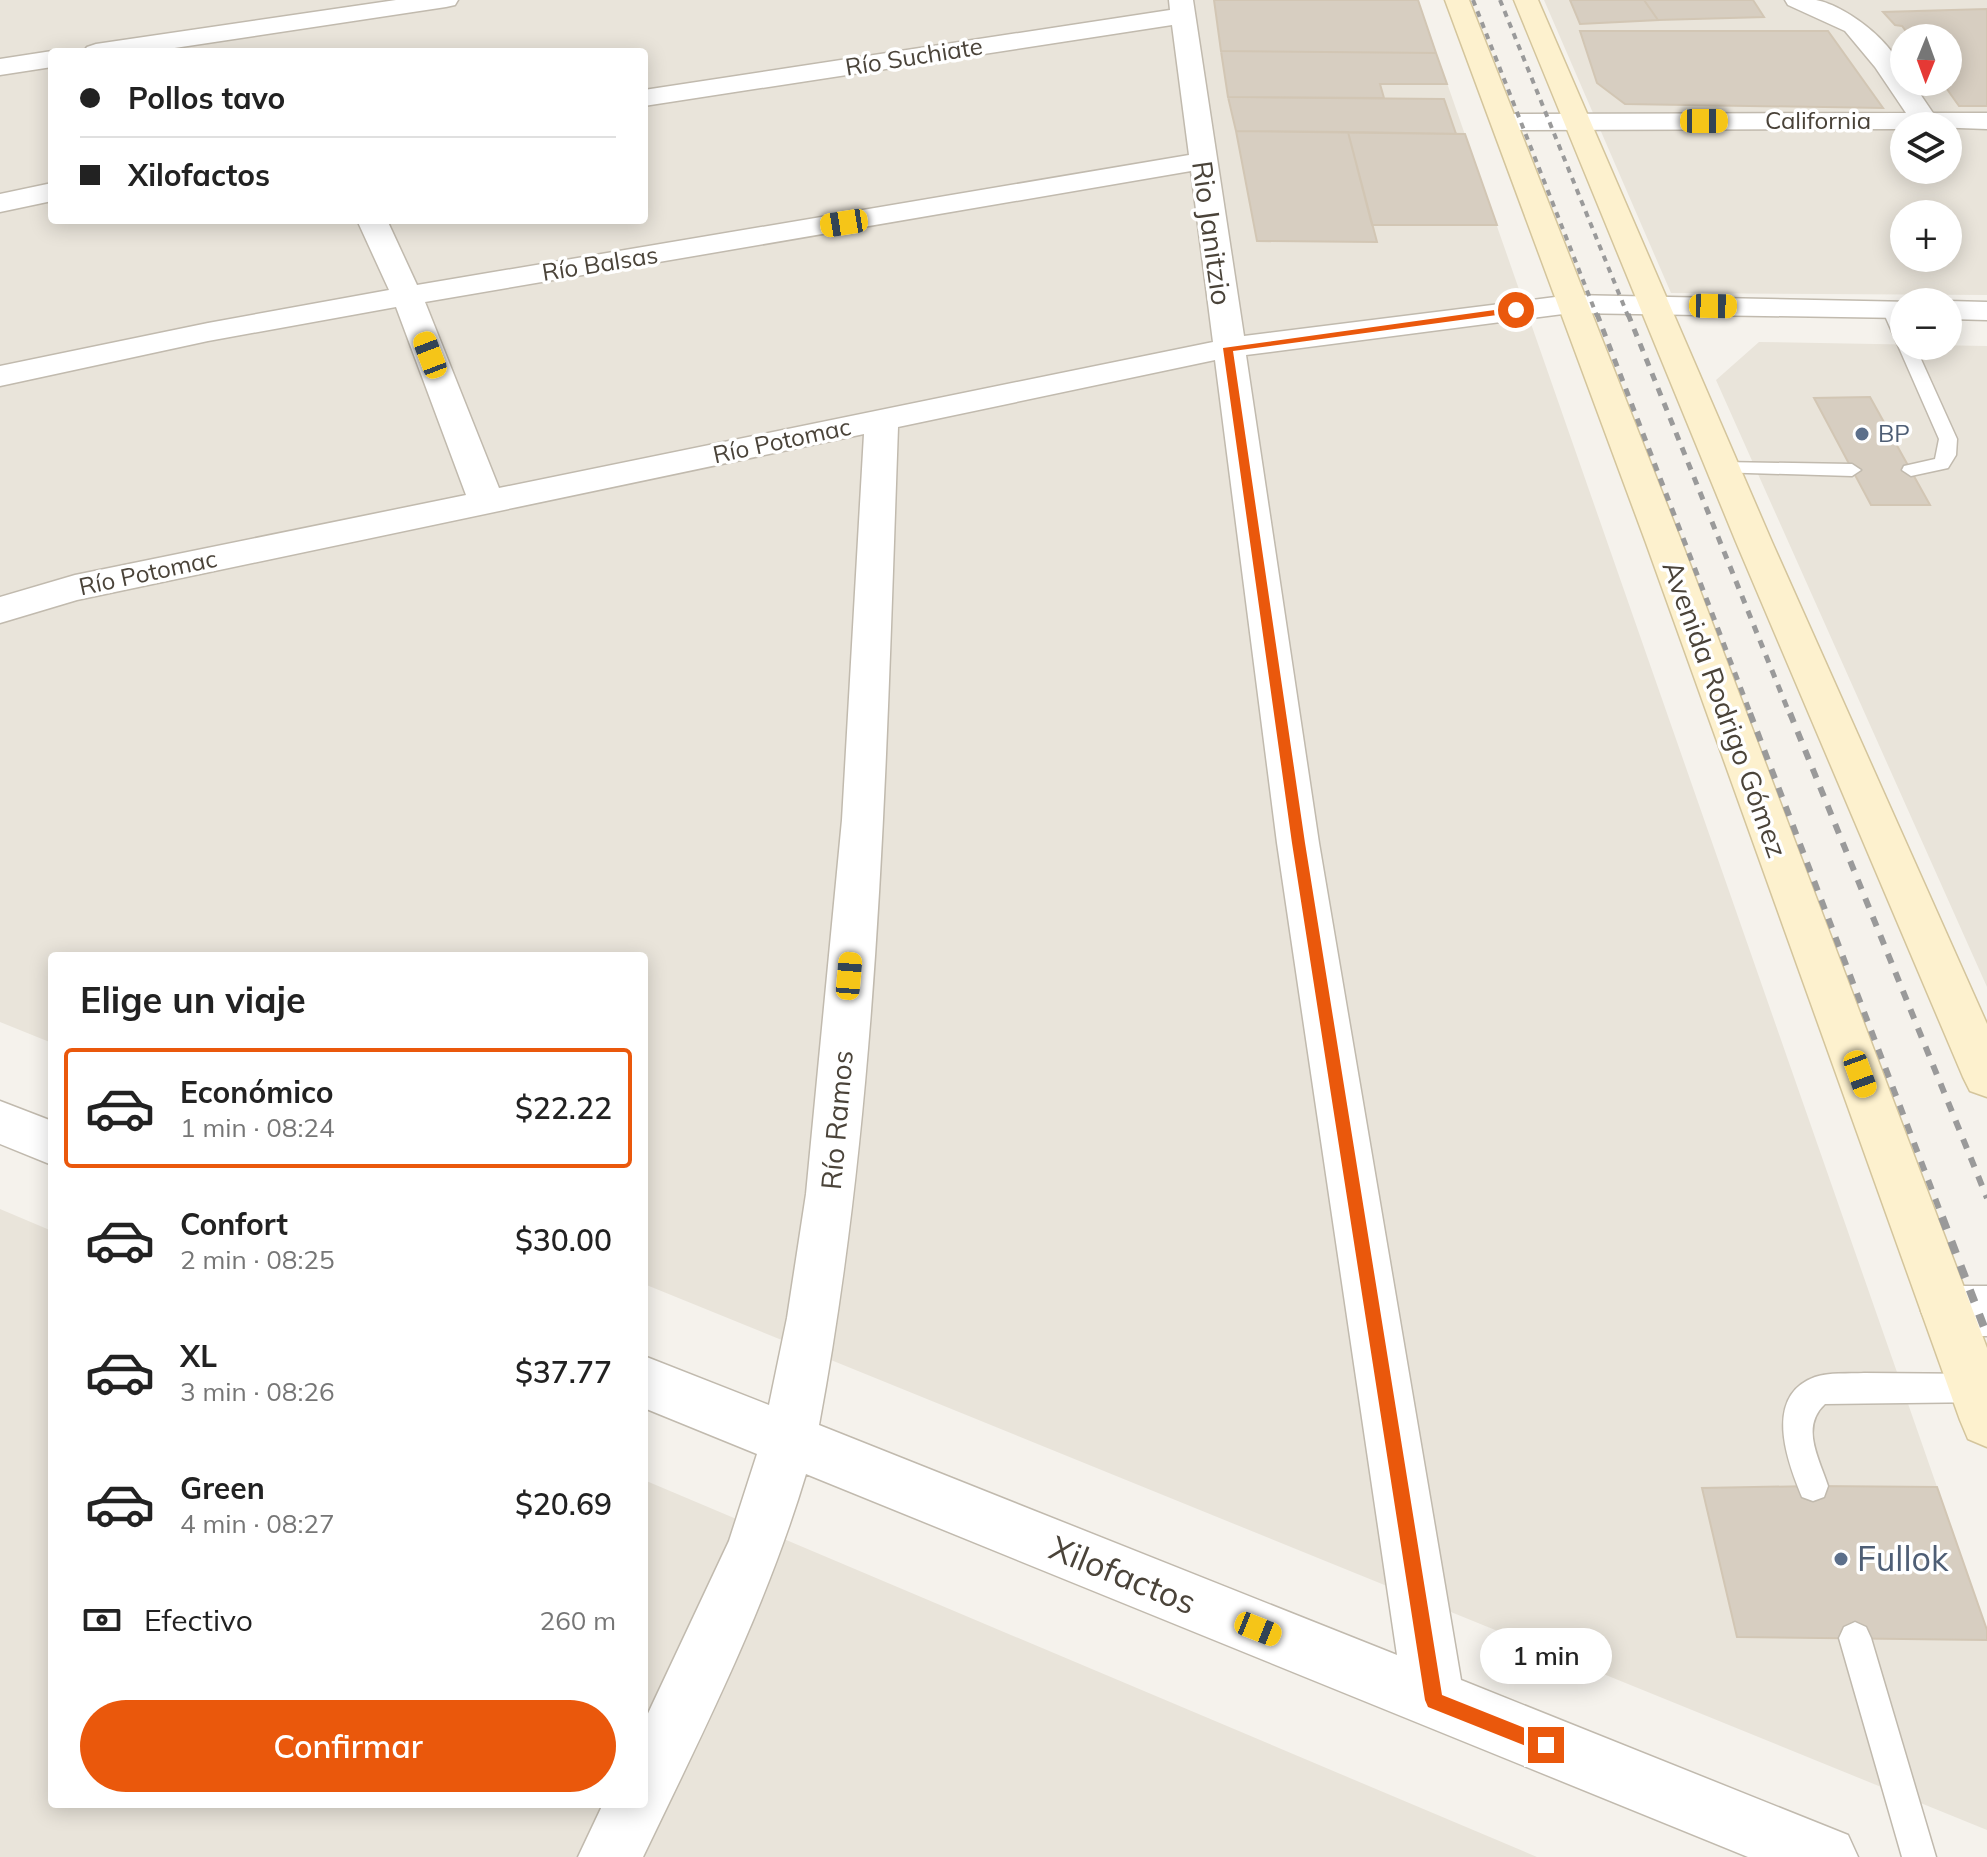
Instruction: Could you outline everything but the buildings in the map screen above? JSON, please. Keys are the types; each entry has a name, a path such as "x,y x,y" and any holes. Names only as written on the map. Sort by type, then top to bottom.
{"main road":[{"name":"Avenida Rodrigo Gómez","path":"1457,0 1506,122 1571,304 1967,1311 1983,1398"},
{"path":"1526,0 1722,468 1987,1077"}],"street":[{"path":"263,0 288,48"},
{"path":"122,48 446,0"},
{"path":"1797,0 1854,26 1877,52 1919,112"},
{"name":"Río Suchiate","path":"648,97 1182,8"},
{"name":"Rio Janitzio","path":"1182,8 1298,843 1434,1700"},
{"path":"0,67 48,60"},
{"name":"California","path":"1506,122 1890,121"},
{"name":"California","path":"1962,121 1987,121"},
{"name":"Río Balsas","path":"0,376 208,332 407,296 1202,161"},
{"path":"0,203 48,193"},
{"path":"374,224 407,296 487,503"},
{"name":"Río Potomac","path":"0,610 75,588 1228,348 1571,304 1890,309"},
{"path":"1962,310 1987,311"},
{"name":"Río Ramos","path":"648,1779 701,1671 756,1547 789,1440 813,1318 831,1194 863,820 882,420"},
{"path":"0,1122 48,1141"},
{"name":"Xilofactos","path":"648,1384 1826,1857"},
{"path":"610,1857 634,1808"}],"lane":[{"path":"1911,470 1941,464 1947,455 1948,439 1912,360"},
{"path":"1722,468 1852,470"},
{"path":"1813,1486 1795,1428 1802,1405 1819,1390 1864,1387 1983,1398"},
{"path":"1855,1638 1919,1857"}],"shaded area":[{"path":"0,0 1418,0 1987,1630 1987,1830 648,1286 648,952 48,952 48,1041 0,1022"},
{"path":"1544,0 1987,0 1987,295 1962,295 1962,288 1890,288 1890,294 1671,293"},
{"path":"1759,342 1890,344 1890,360 1962,360 1962,346 1987,346 1987,987 1716,380"},
{"path":"0,1209 48,1229 48,1808 648,1808 648,1482 1537,1857 0,1857"}],"railway":[{"path":"1473,0 1597,316"},
{"path":"1500,0 1628,316"},
{"path":"1597,314 1751,715"},
{"path":"1628,314 1790,715"},
{"path":"1750,713 1943,1219"},
{"path":"1790,713 1987,1198"},
{"path":"1942,1217 1987,1335"}],"place":[{"name":"BP","path":"1862,434"},
{"name":"Fullok","path":"1841,1559"}],"route":[{"path":"1516,310 1228,348 1298,843 1434,1700 1546,1745"}]}
